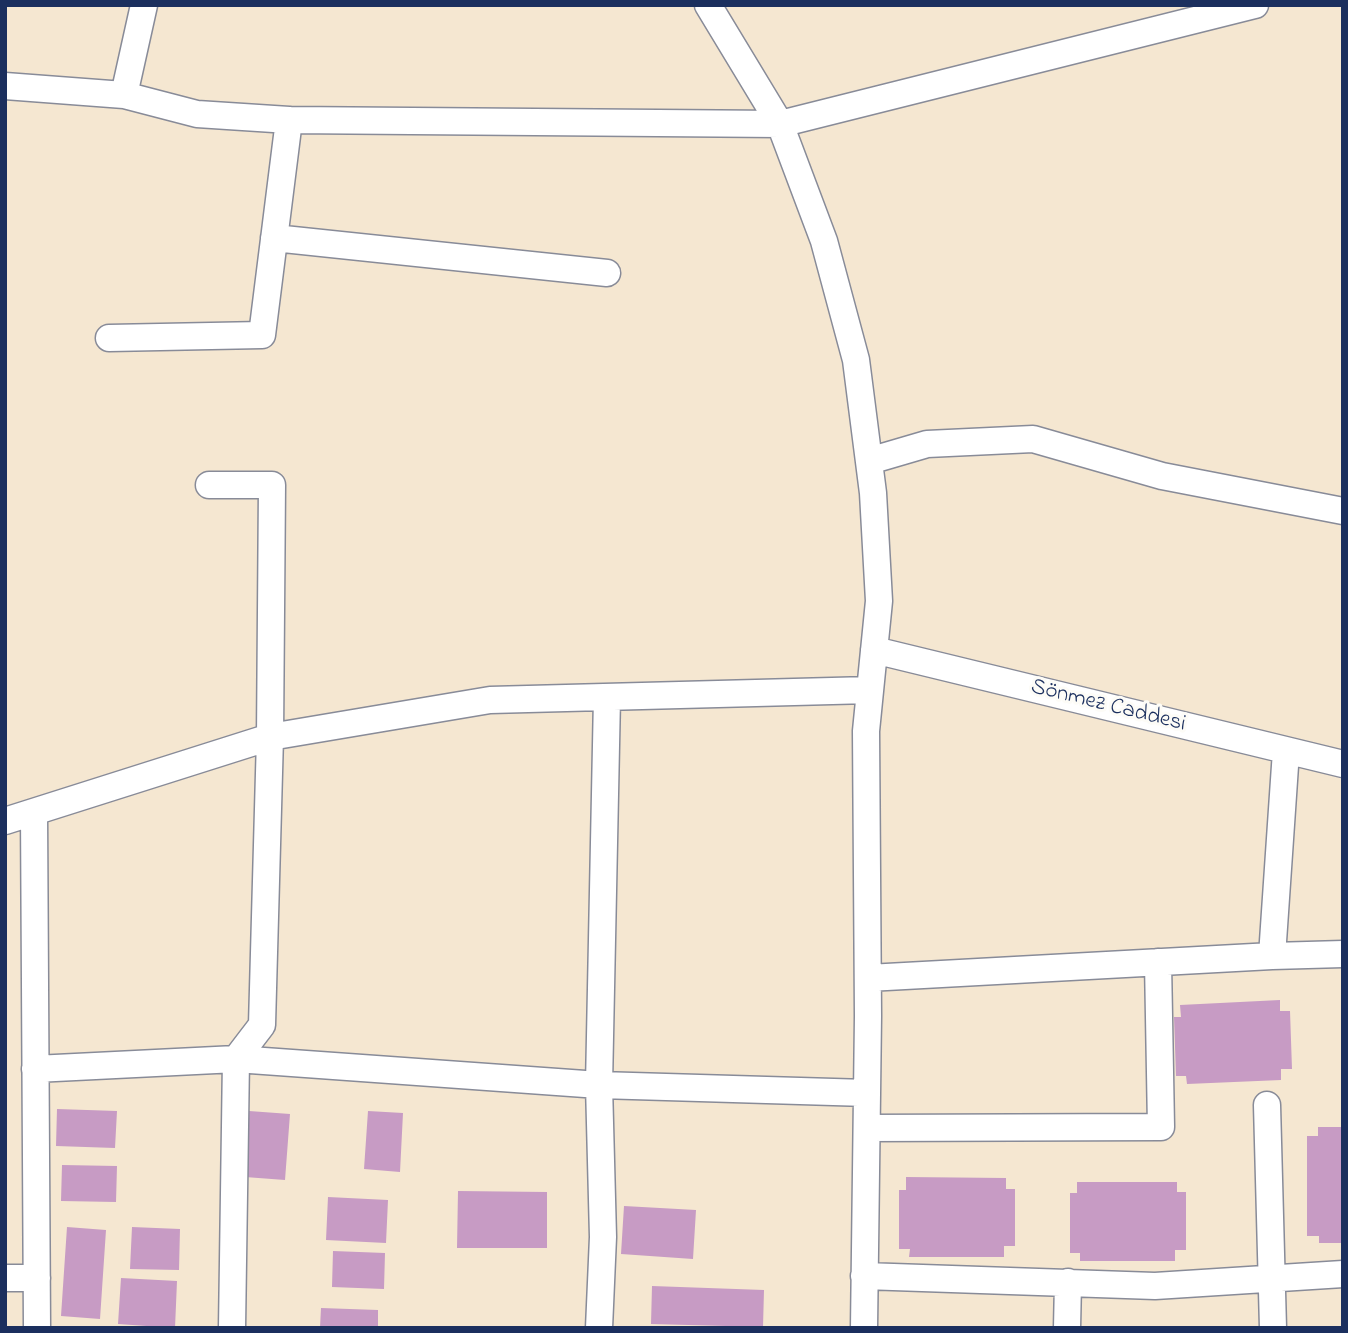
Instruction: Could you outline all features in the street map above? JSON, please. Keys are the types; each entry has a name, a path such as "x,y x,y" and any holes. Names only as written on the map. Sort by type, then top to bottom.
{"street":[{"path":"124,95 144,5"},
{"path":"708,5 780,124 824,241 856,360 873,493 879,601 866,731 868,978 864,1328"},
{"path":"5,86 124,95 197,114 289,120 780,124 1161,17 1255,5"},
{"path":"109,338 262,335 289,120"},
{"path":"274,238 607,273"},
{"path":"869,461 927,444 1033,439 1162,476 1343,511"},
{"path":"209,485 272,485 270,737 262,1025 236,1059 232,1328"},
{"name":"Sönmez Caddesi","path":"874,650 1343,764"},
{"path":"5,821 270,737 491,700 870,690"},
{"path":"599,1328 603,1237 599,1085 607,696"},
{"path":"1272,956 1286,751"},
{"path":"34,812 37,1328"},
{"path":"868,978 1343,954"},
{"path":"867,1128 1161,1127 1158,962"},
{"path":"35,1069 236,1059 599,1085 867,1093"},
{"path":"1267,1105 1273,1328"},
{"path":"864,1276 1155,1286 1343,1274"},
{"path":"5,1278 37,1278"},
{"path":"1067,1328 1068,1282"}],"building":[{"path":"1280,1000 1280,1011 1290,1011 1292,1069 1281,1069 1281,1080 1187,1084 1186,1076 1176,1076 1174,1017 1181,1017 1180,1005"},
{"path":"57,1109 117,1111 115,1148 56,1146"},
{"path":"249,1111 290,1114 285,1180 245,1177"},
{"path":"368,1111 403,1113 400,1172 364,1169"},
{"path":"1318,1127 1343,1127 1343,1243 1319,1243 1319,1236 1307,1236 1307,1136 1318,1136"},
{"path":"62,1165 117,1166 116,1202 61,1201"},
{"path":"906,1177 1006,1178 1006,1189 1015,1189 1015,1246 1004,1246 1004,1257 909,1257 910,1249 899,1249 899,1190 906,1190"},
{"path":"1077,1182 1177,1182 1177,1192 1186,1192 1186,1250 1175,1250 1175,1261 1080,1261 1080,1253 1070,1253 1070,1193 1077,1193"},
{"path":"458,1191 547,1192 547,1248 457,1248"},
{"path":"328,1197 388,1200 386,1243 326,1240"},
{"path":"624,1206 696,1210 693,1259 621,1254"},
{"path":"67,1227 106,1230 100,1319 61,1316"},
{"path":"132,1227 180,1229 179,1270 130,1269"},
{"path":"333,1251 385,1253 384,1289 332,1287"},
{"path":"121,1278 177,1281 175,1328 118,1324"},
{"path":"652,1286 764,1290 763,1327 651,1324"},
{"path":"321,1308 378,1310 378,1328 320,1328"}]}
